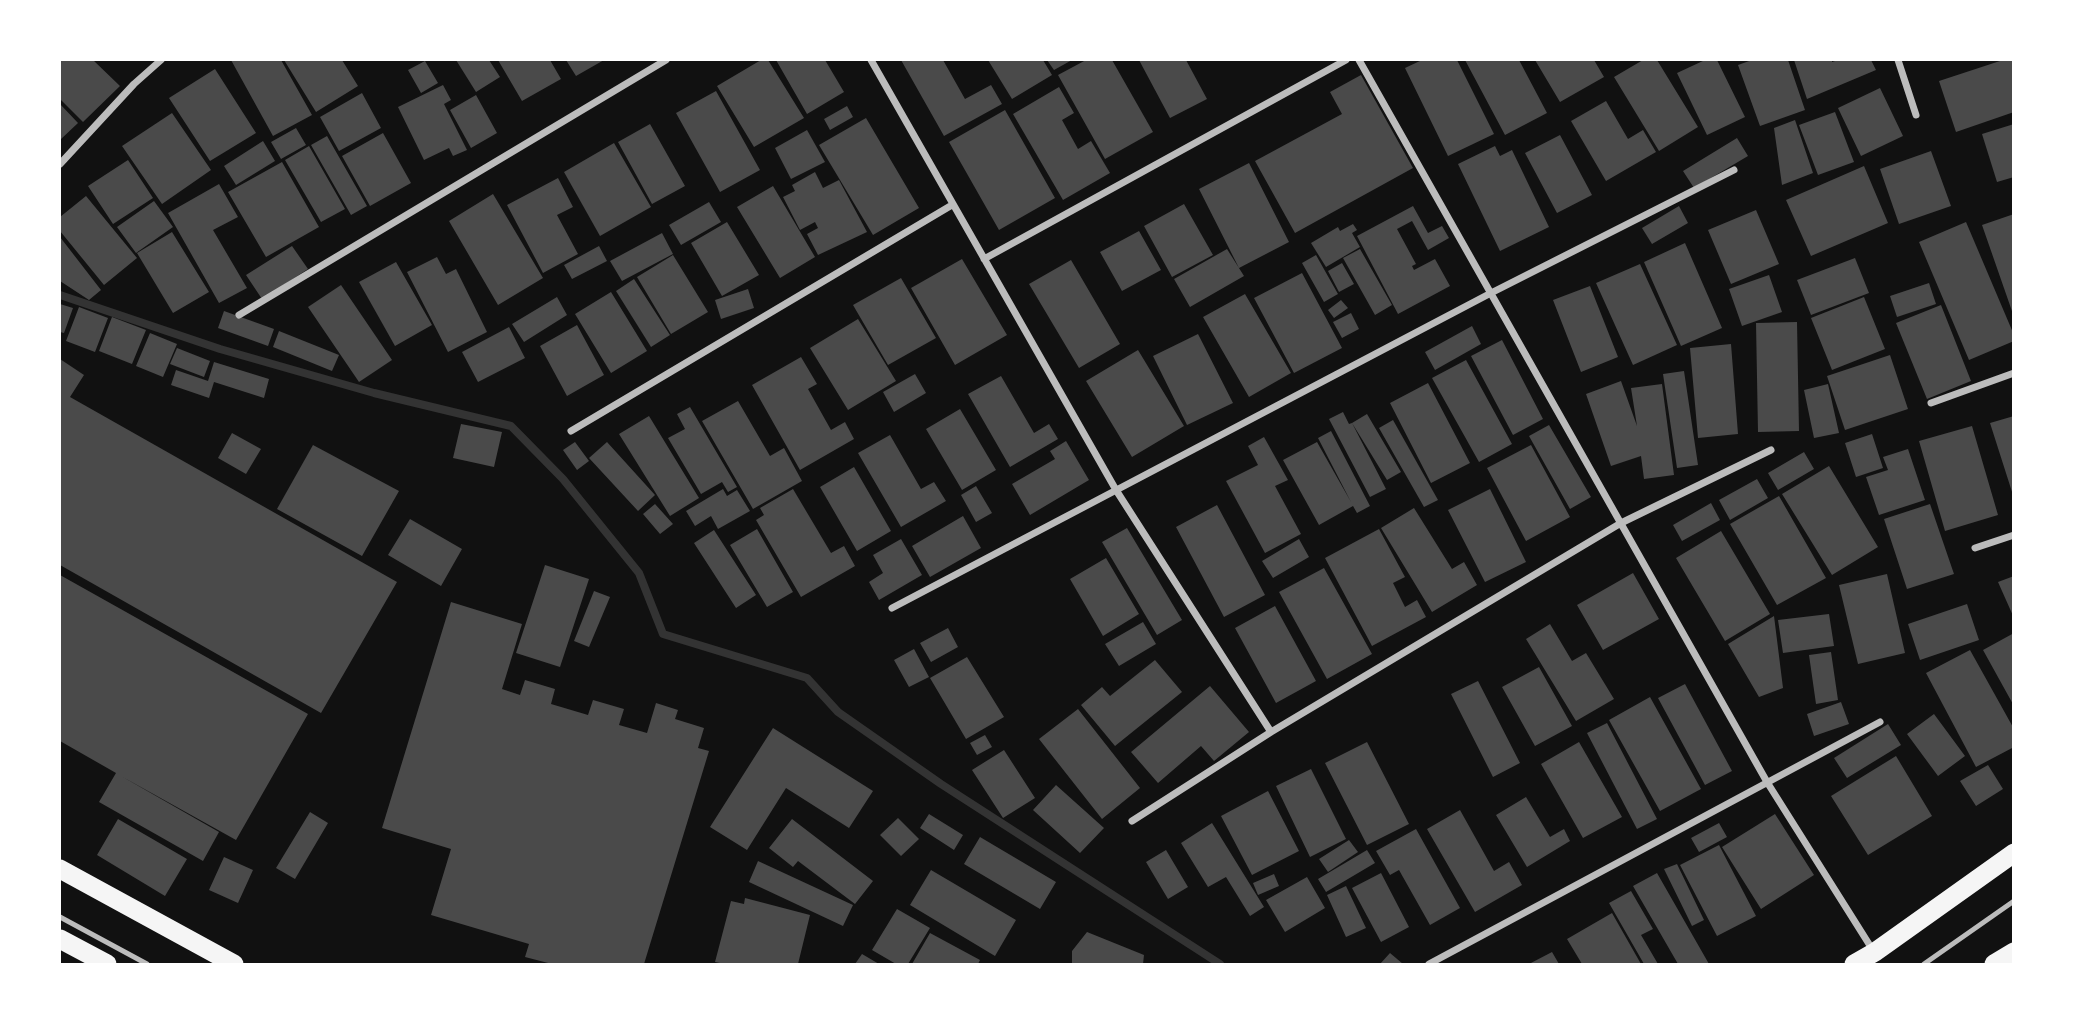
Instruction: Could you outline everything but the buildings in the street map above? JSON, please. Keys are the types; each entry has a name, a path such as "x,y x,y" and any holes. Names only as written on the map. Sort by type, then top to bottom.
{"highway":[{"path":"1854,964 1875,952 2014,853"},
{"path":"60,869 234,964"},
{"path":"60,939 107,964"},
{"path":"1994,964 2014,952"}],"street":[{"path":"60,164 161,60"},
{"path":"239,315 666,60"},
{"path":"871,60 1116,490 1271,732"},
{"path":"984,259 1346,60"},
{"path":"1359,60 1767,782 1875,952"},
{"path":"1898,60 1916,115"},
{"path":"892,608 1491,293 1734,170"},
{"path":"571,431 953,205"},
{"path":"1931,404 2014,373"},
{"path":"1132,821 1271,732 1621,523 1771,450"},
{"path":"1975,548 2014,536"},
{"path":"1429,964 1880,722"}],"lane":[{"path":"1924,964 2014,901"},
{"path":"60,917 147,964"}],"waterway":[{"path":"60,295 220,349 374,393 511,426 563,479 639,573 663,634 807,678 838,712 941,784 1220,964"}]}
